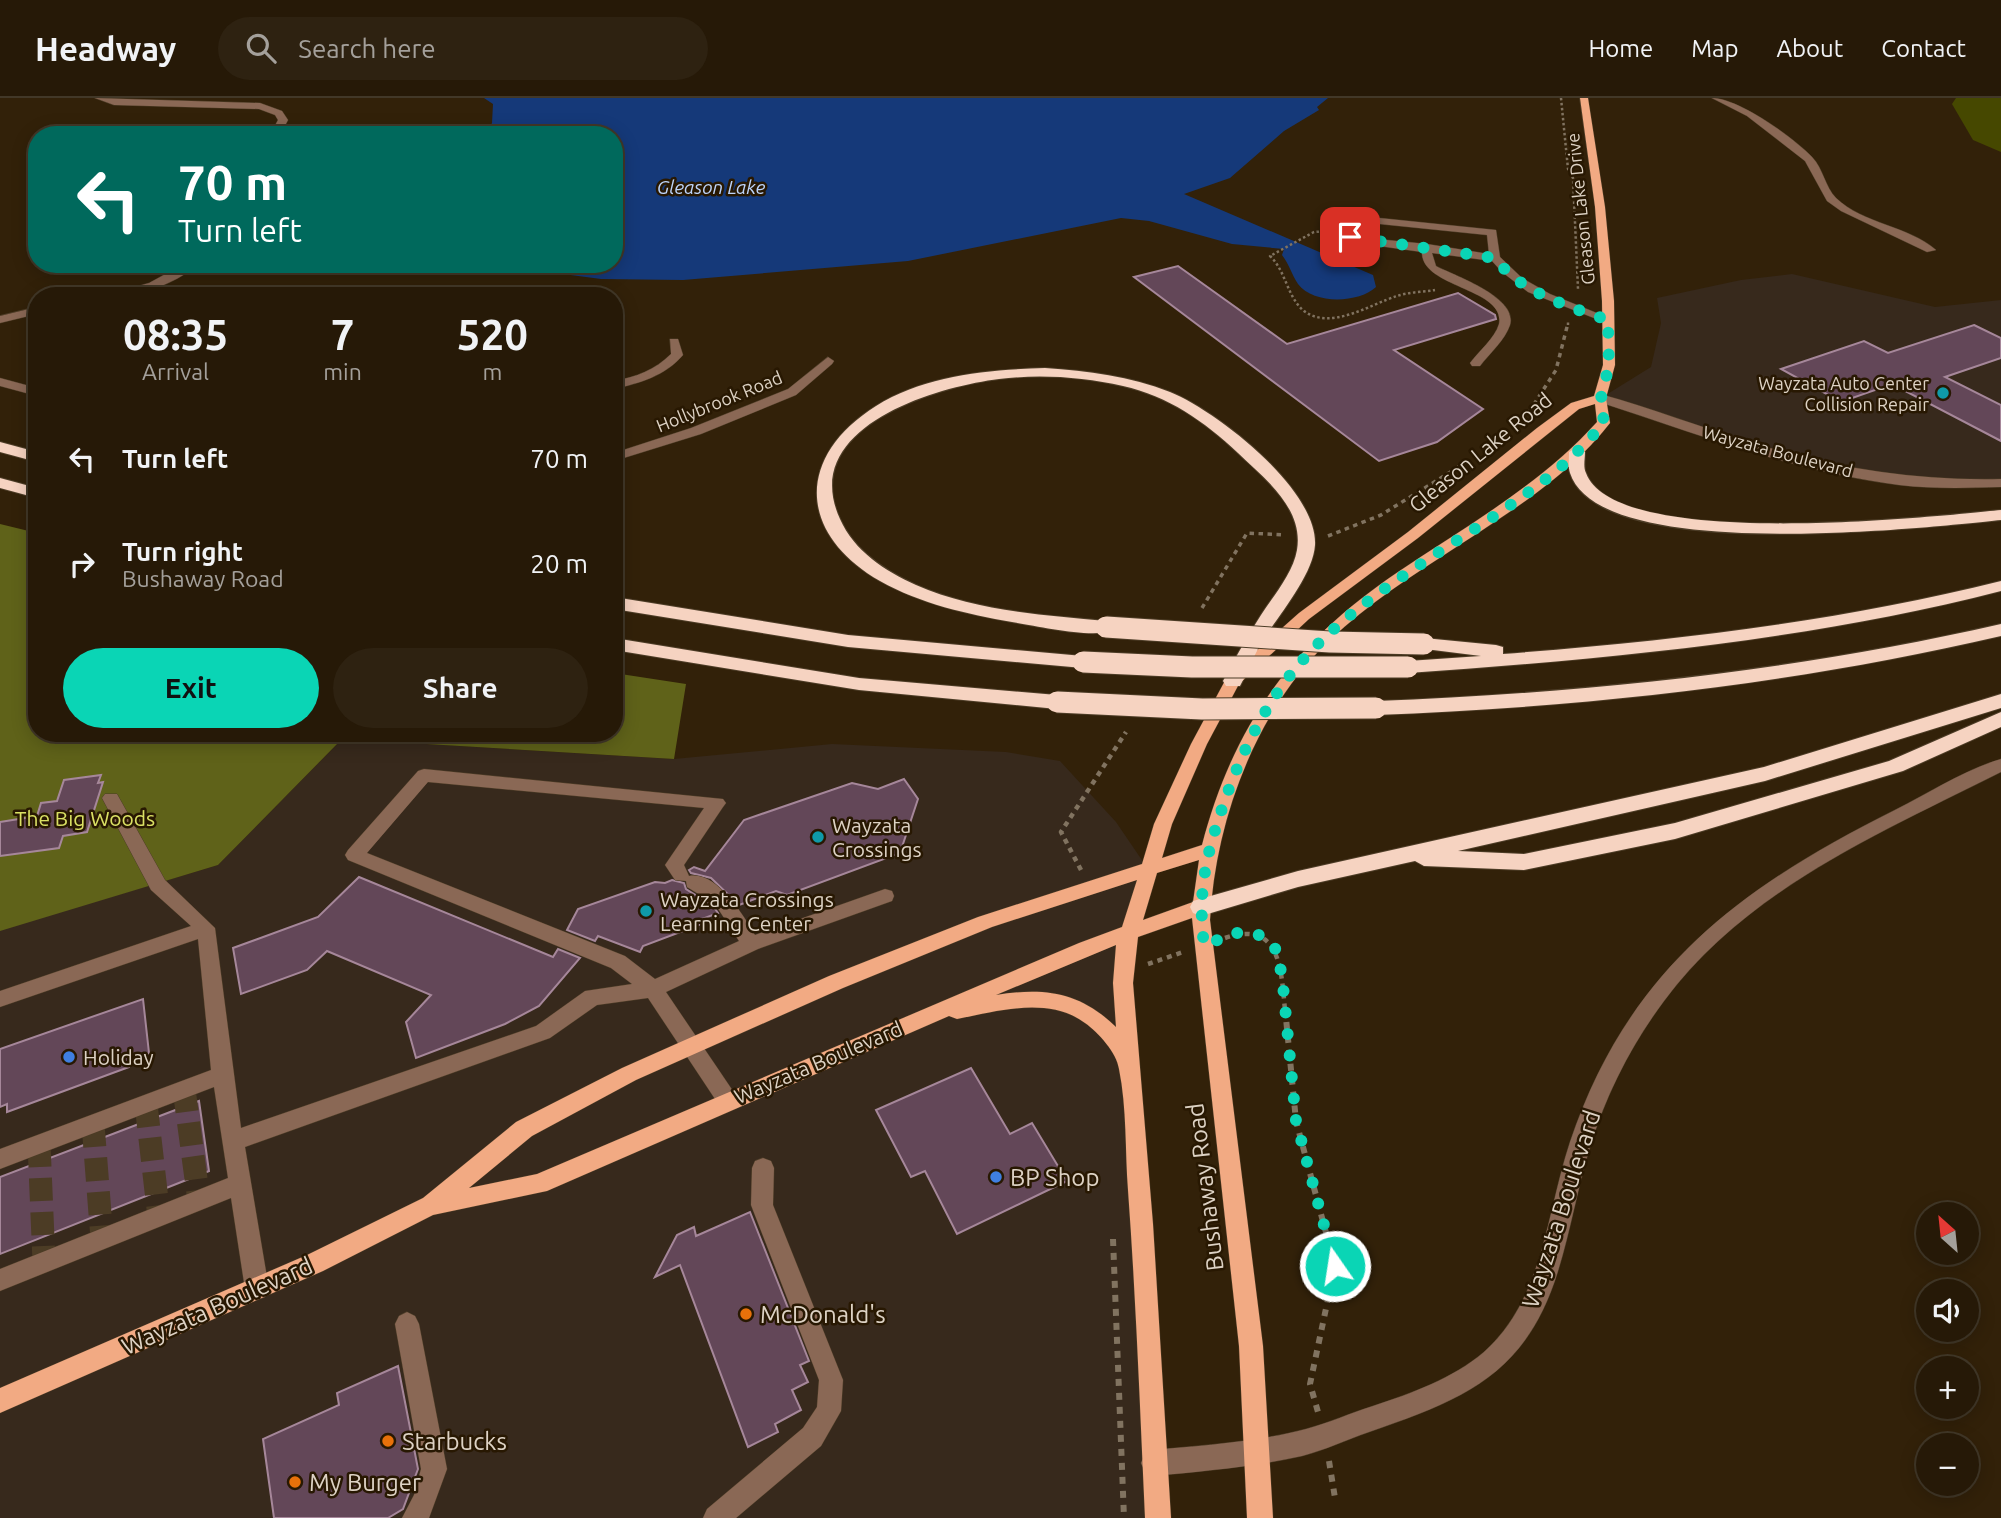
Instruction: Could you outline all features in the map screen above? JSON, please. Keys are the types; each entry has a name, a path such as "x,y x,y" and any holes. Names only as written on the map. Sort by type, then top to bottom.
{"highway":[{"path":"1233,681 1250,647 1303,564 1308,536 1303,515 1293,498 1225,432 1181,402 1140,386 1087,376 1028,373 976,377 939,385 898,400 859,424 833,453 824,491 827,512 837,533 853,552 887,577 937,597 1000,614 1106,627 1330,642 1424,644 1557,657"},
{"path":"0,447 28,455"},
{"path":"1577,452 1577,471 1592,491 1612,505 1656,521 1692,525 1872,526 2001,515"},
{"path":"0,483 28,491"},
{"path":"623,604 860,643 1083,662 1192,667 1408,667 1557,657 1750,636 1879,615 2001,586"},
{"path":"623,645 859,684 1057,702 1202,709 1376,708 1540,701 1724,682 1887,656 2001,630"},
{"path":"1201,907 1298,879 1765,774 2001,701"},
{"path":"1401,856 1524,862 1675,831 1896,766 2001,719"}],"main road":[{"name":"Gleason Lake Drive","path":"1584,98 1600,207 1608,320 1609,365 1601,398"},
{"path":"1208,850 1247,744 1275,697 1313,649 1366,602 1509,504 1577,452 1604,424 1601,398"},
{"name":"Gleason Lake Road","path":"1148,869 1181,780 1233,681 1304,616 1413,535 1575,405 1601,398"},
{"name":"Wayzata Boulevard","path":"0,1401 257,1289 431,1205 524,1129 629,1074 985,922 1208,850"},
{"name":"Bushaway Road","path":"1208,850 1202,875 1201,907 1247,1306 1260,1518"},
{"path":"1148,869 1126,945 1124,972 1158,1518"},
{"name":"Wayzata Boulevard","path":"431,1205 539,1184 1131,929 1201,907"},
{"path":"922,1017 1010,1002 1051,1000 1067,1003 1090,1012 1104,1024 1130,1066"}],"street":[{"path":"99,98 114,102 260,106 279,113 284,120 280,126"},
{"path":"1716,98 1750,114 1809,159 1830,199 1845,209 1931,250"},
{"path":"1495,258 1427,247 1354,240 1348,231 1347,222 1360,219 1492,232 1495,258 1507,275 1569,307 1608,320"},
{"path":"1427,247 1427,260 1432,268 1490,298 1504,314 1505,324 1476,363"},
{"path":"148,287 177,273"},
{"path":"0,320 28,312"},
{"path":"623,382 653,374 667,366 677,355 674,342"},
{"name":"Hollybrook Road","path":"623,454 696,431 792,392 828,362"},
{"path":"0,382 28,390"},
{"name":"Wayzata Boulevard","path":"1601,398 1822,466 1882,477 1950,484 2001,484"},
{"name":"Wayzata Boulevard","path":"1154,1463 1256,1453 1325,1437 1433,1399 1506,1350 1538,1296 1587,1124 1620,1051 1671,978 1698,950 1761,896 1814,862 2001,765"},
{"path":"728,1101 653,989 618,962 354,855 424,775 717,803 674,865 687,878 722,899 751,944"},
{"path":"111,798 158,885 205,928 222,1075 257,1289"},
{"path":"233,1141 543,1032 592,998 653,989 751,944 885,896"},
{"path":"0,999 205,928"},
{"path":"0,1159 222,1075"},
{"path":"716,1518 812,1437 829,1411 831,1380 762,1205 763,1168"},
{"path":"0,1280 240,1184"},
{"path":"407,1324 434,1469 425,1500 415,1518"}],"path":[{"path":"1561,98 1568,169 1573,178 1578,266"},
{"path":"1348,231 1314,232 1270,256 1280,264 1296,303 1312,316 1326,318 1352,313 1399,296 1461,283"},
{"path":"1522,418 1532,409 1550,380 1566,343 1569,307"},
{"path":"1325,536 1342,533 1381,513 1471,460"},
{"path":"1198,614 1247,533 1291,536"},
{"path":"1085,890 1083,874 1061,832 1071,821 1127,729"},
{"path":"1124,972 1237,933 1259,935 1275,948 1282,975 1296,1121 1335,1266 1310,1384 1325,1437 1335,1498"},
{"path":"1113,1229 1124,1518"}],"shaded area":[{"path":"1956,98 2001,98 2001,152 1973,140 1952,104"},
{"path":"1792,274 1935,307 2001,300 2001,483 1950,484 1822,466 1601,398 1651,367 1661,323 1657,298 1741,280"},
{"path":"339,742 392,742 674,759 832,744 1006,752 1060,761 1116,822 1148,869 1124,972 1158,1518 0,1518 0,930 218,865"}],"green space":[{"name":"The Big Woods","path":"0,524 28,531 28,742 339,742 218,865 0,931"},
{"name":"The Big Woods","path":"623,674 686,684 674,759 392,742 623,742"}],"water":[{"name":"Gleason Lake","path":"484,98 1328,98 1317,107 1319,110 1284,131 1230,178 1184,194 1373,275 1376,287 1348,299 1315,296 1298,284 1282,255 1284,249 1232,244 1149,221 1121,218 908,261 683,280 601,279 555,273 623,273 623,126 490,126 493,104"}],"building":[{"path":"1178,266 1287,344 1458,293 1495,315 1496,319 1394,350 1483,409 1437,442 1379,461 1134,277"},
{"name":"Wayzata Auto Center Collision Repair","path":"1974,325 2001,338 2001,358 1945,377 2001,405 2001,441 1892,384 1841,402 1781,369 1864,341 1888,353"},
{"path":"101,775 98,783 103,782 87,832 63,836 59,848 0,856 0,822 37,816 41,803 57,801 64,780"},
{"name":"Wayzata Crossings","path":"904,779 918,799 900,853 787,895 776,891 739,905 711,878 691,873 689,870 694,867 705,871 744,820 852,783 878,789"},
{"path":"359,877 553,957 558,949 580,958 539,1006 505,1024 416,1058 406,1022 431,995 327,951 307,970 241,994 233,948 318,917"},
{"name":"Wayzata Crossings Learning Center","path":"672,880 684,883 686,889 713,906 718,913 702,919 699,925 643,946 640,952 598,936 595,941 567,930 578,909 655,882 665,883"},
{"name":"Holiday","path":"143,999 149,1053 129,1061 129,1067 7,1112 7,1104 0,1107 0,1049"},
{"path":"971,1068 1010,1134 1032,1123 1067,1181 957,1234 925,1171 911,1177 876,1110"},
{"path":"199,1101 209,1171 0,1254 0,1177"},
{"name":"McDonald's","path":"750,1212 809,1361 800,1365 808,1382 792,1390 801,1410 775,1424 778,1432 748,1447 680,1265 655,1277 677,1235 694,1227 696,1236"},
{"path":"398,1366 418,1469 403,1509 388,1518 274,1518 263,1439 339,1405 337,1393"}],"tunnel":[{"path":"184,1089 199,1201"},
{"path":"146,1104 159,1217"},
{"path":"93,1124 102,1239"},
{"path":"39,1144 44,1262"}],"place":[{"name":"Wayzata Auto Center Collision Repair","path":"1943,393"},
{"name":"Wayzata Crossings","path":"818,837"},
{"name":"Wayzata Crossings Learning Center","path":"646,911"},
{"name":"Holiday","path":"69,1057"},
{"name":"BP Shop","path":"996,1177"},
{"name":"McDonald's","path":"746,1314"},
{"name":"Starbucks","path":"388,1441"},
{"name":"My Burger","path":"295,1482"}],"route":[{"path":"1335,1266 1296,1121 1282,975 1275,948 1259,935 1237,933 1204,945 1201,920 1202,875 1208,850 1247,744 1275,697 1298,666 1366,602 1435,552 1509,504 1577,452 1604,424 1601,398 1609,365 1608,320 1569,307 1507,275 1495,258 1427,247 1354,240 1350,237"}]}
